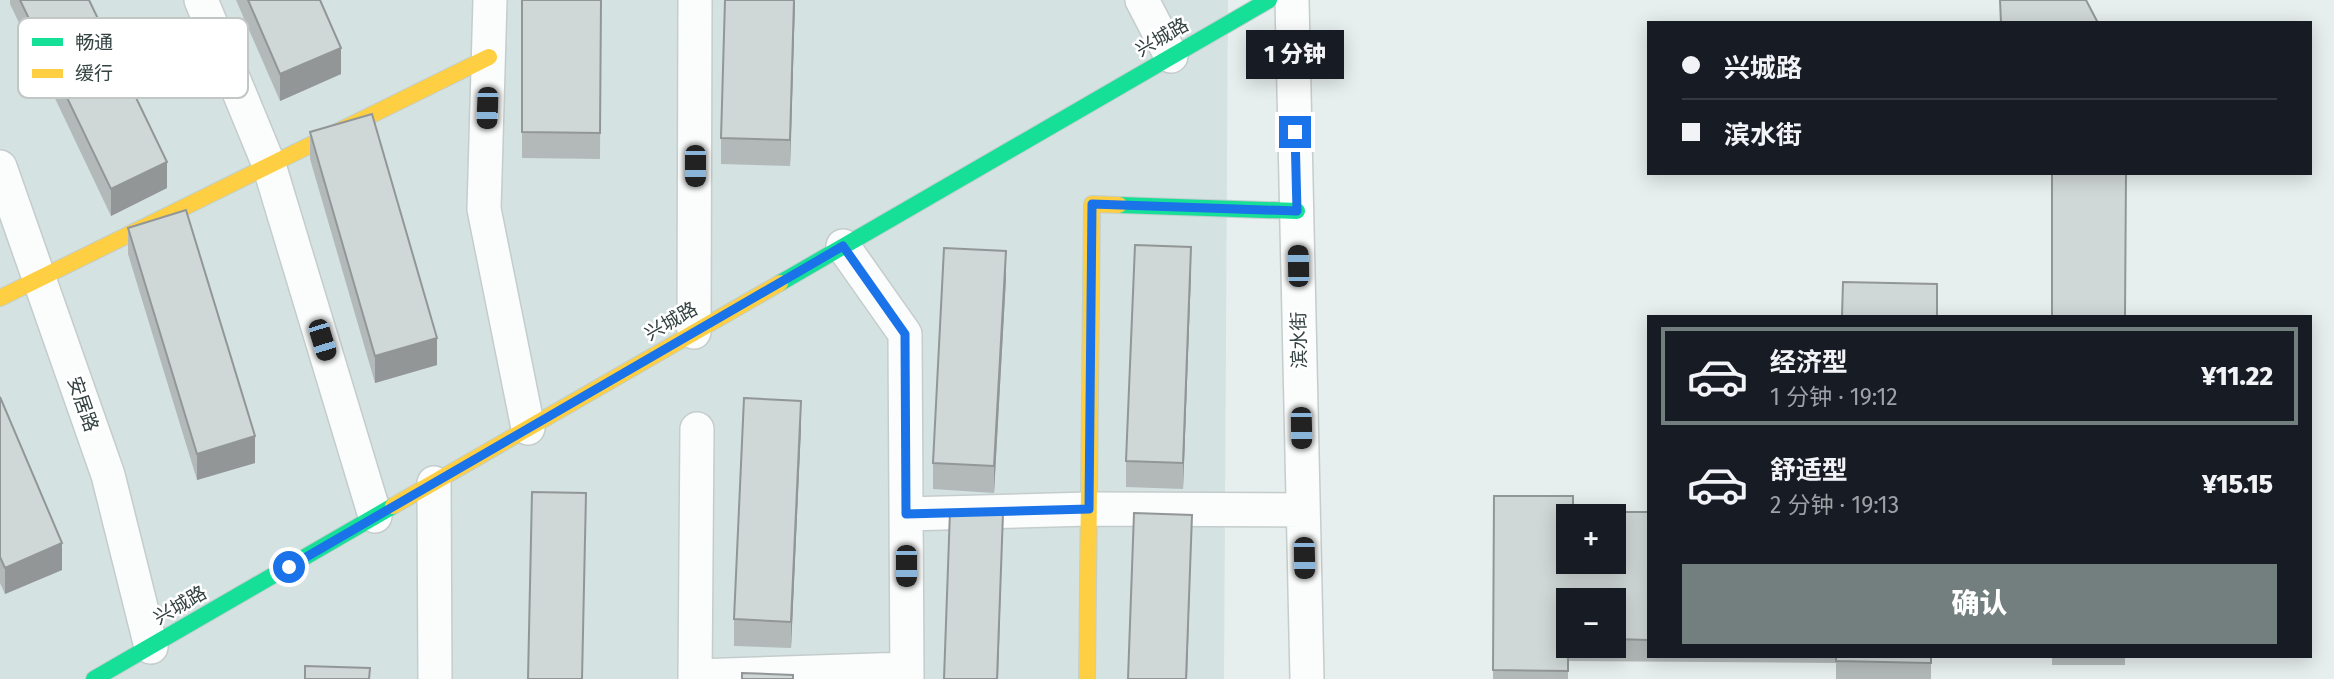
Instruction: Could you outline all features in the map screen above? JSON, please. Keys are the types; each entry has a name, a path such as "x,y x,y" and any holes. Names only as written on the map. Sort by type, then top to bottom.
{"street":[{"path":"201,0 208,18"},
{"path":"490,0 484,209 528,428"},
{"path":"694,332 695,0"},
{"path":"1142,0 1171,56"},
{"name":"兴城路","path":"94,679 1269,0"},
{"name":"滨水街","path":"1293,0 1307,679"},
{"path":"0,298 489,57"},
{"path":"241,98 269,165 376,516"},
{"name":"安居路","path":"0,167 108,475 150,646"},
{"path":"1087,679 1092,204 1297,211"},
{"path":"697,429 695,678 906,674 905,334 843,246"},
{"path":"434,482 435,679"},
{"path":"906,514 1089,509 1303,510"}],"shaded area":[{"path":"0,0 1228,0 1224,679 0,679"}],"building":[{"path":"20,0 89,0 98,18 29,18"},
{"path":"248,0 320,0 341,48 280,74"},
{"path":"522,0 601,0 600,133 522,132"},
{"path":"725,0 794,0 790,140 721,138"},
{"path":"2000,0 2086,0 2097,21 2001,21"},
{"path":"67,98 136,98 167,162 111,189"},
{"path":"372,114 437,338 375,356 310,132"},
{"path":"2052,175 2126,175 2125,315 2052,315"},
{"path":"186,210 255,436 197,454 128,228"},
{"path":"1135,245 1191,247 1183,463 1126,461"},
{"path":"944,248 1006,251 994,466 933,463"},
{"path":"1843,282 1937,284 1937,315 1842,315"},
{"path":"0,397 62,543 5,568 0,557"},
{"path":"744,398 801,401 791,622 734,619"},
{"path":"532,492 586,493 582,679 528,679"},
{"path":"1494,496 1573,496 1573,504 1556,504 1556,574 1626,574 1626,512 1647,512 1647,640 1626,639 1626,588 1556,588 1556,658 1568,658 1568,671 1493,670"},
{"path":"950,511 1003,513 997,679 944,679"},
{"path":"1134,513 1192,515 1186,679 1128,679"},
{"path":"1836,658 1931,658 1931,663 1836,661"},
{"path":"305,666 370,668 369,679 305,679"},
{"path":"742,673 793,675 793,679 742,679"}],"traffic: fast":[{"path":"780,283 1269,0"},
{"path":"1119,205 1297,211"},
{"path":"94,679 393,506"}],"traffic: slow":[{"path":"0,298 489,57"},
{"path":"1087,679 1092,204 1119,205"},
{"path":"393,506 780,283"}],"route":[{"path":"289,567 843,246 905,334 906,514 1089,509 1092,204 1297,211 1295,132"}]}
